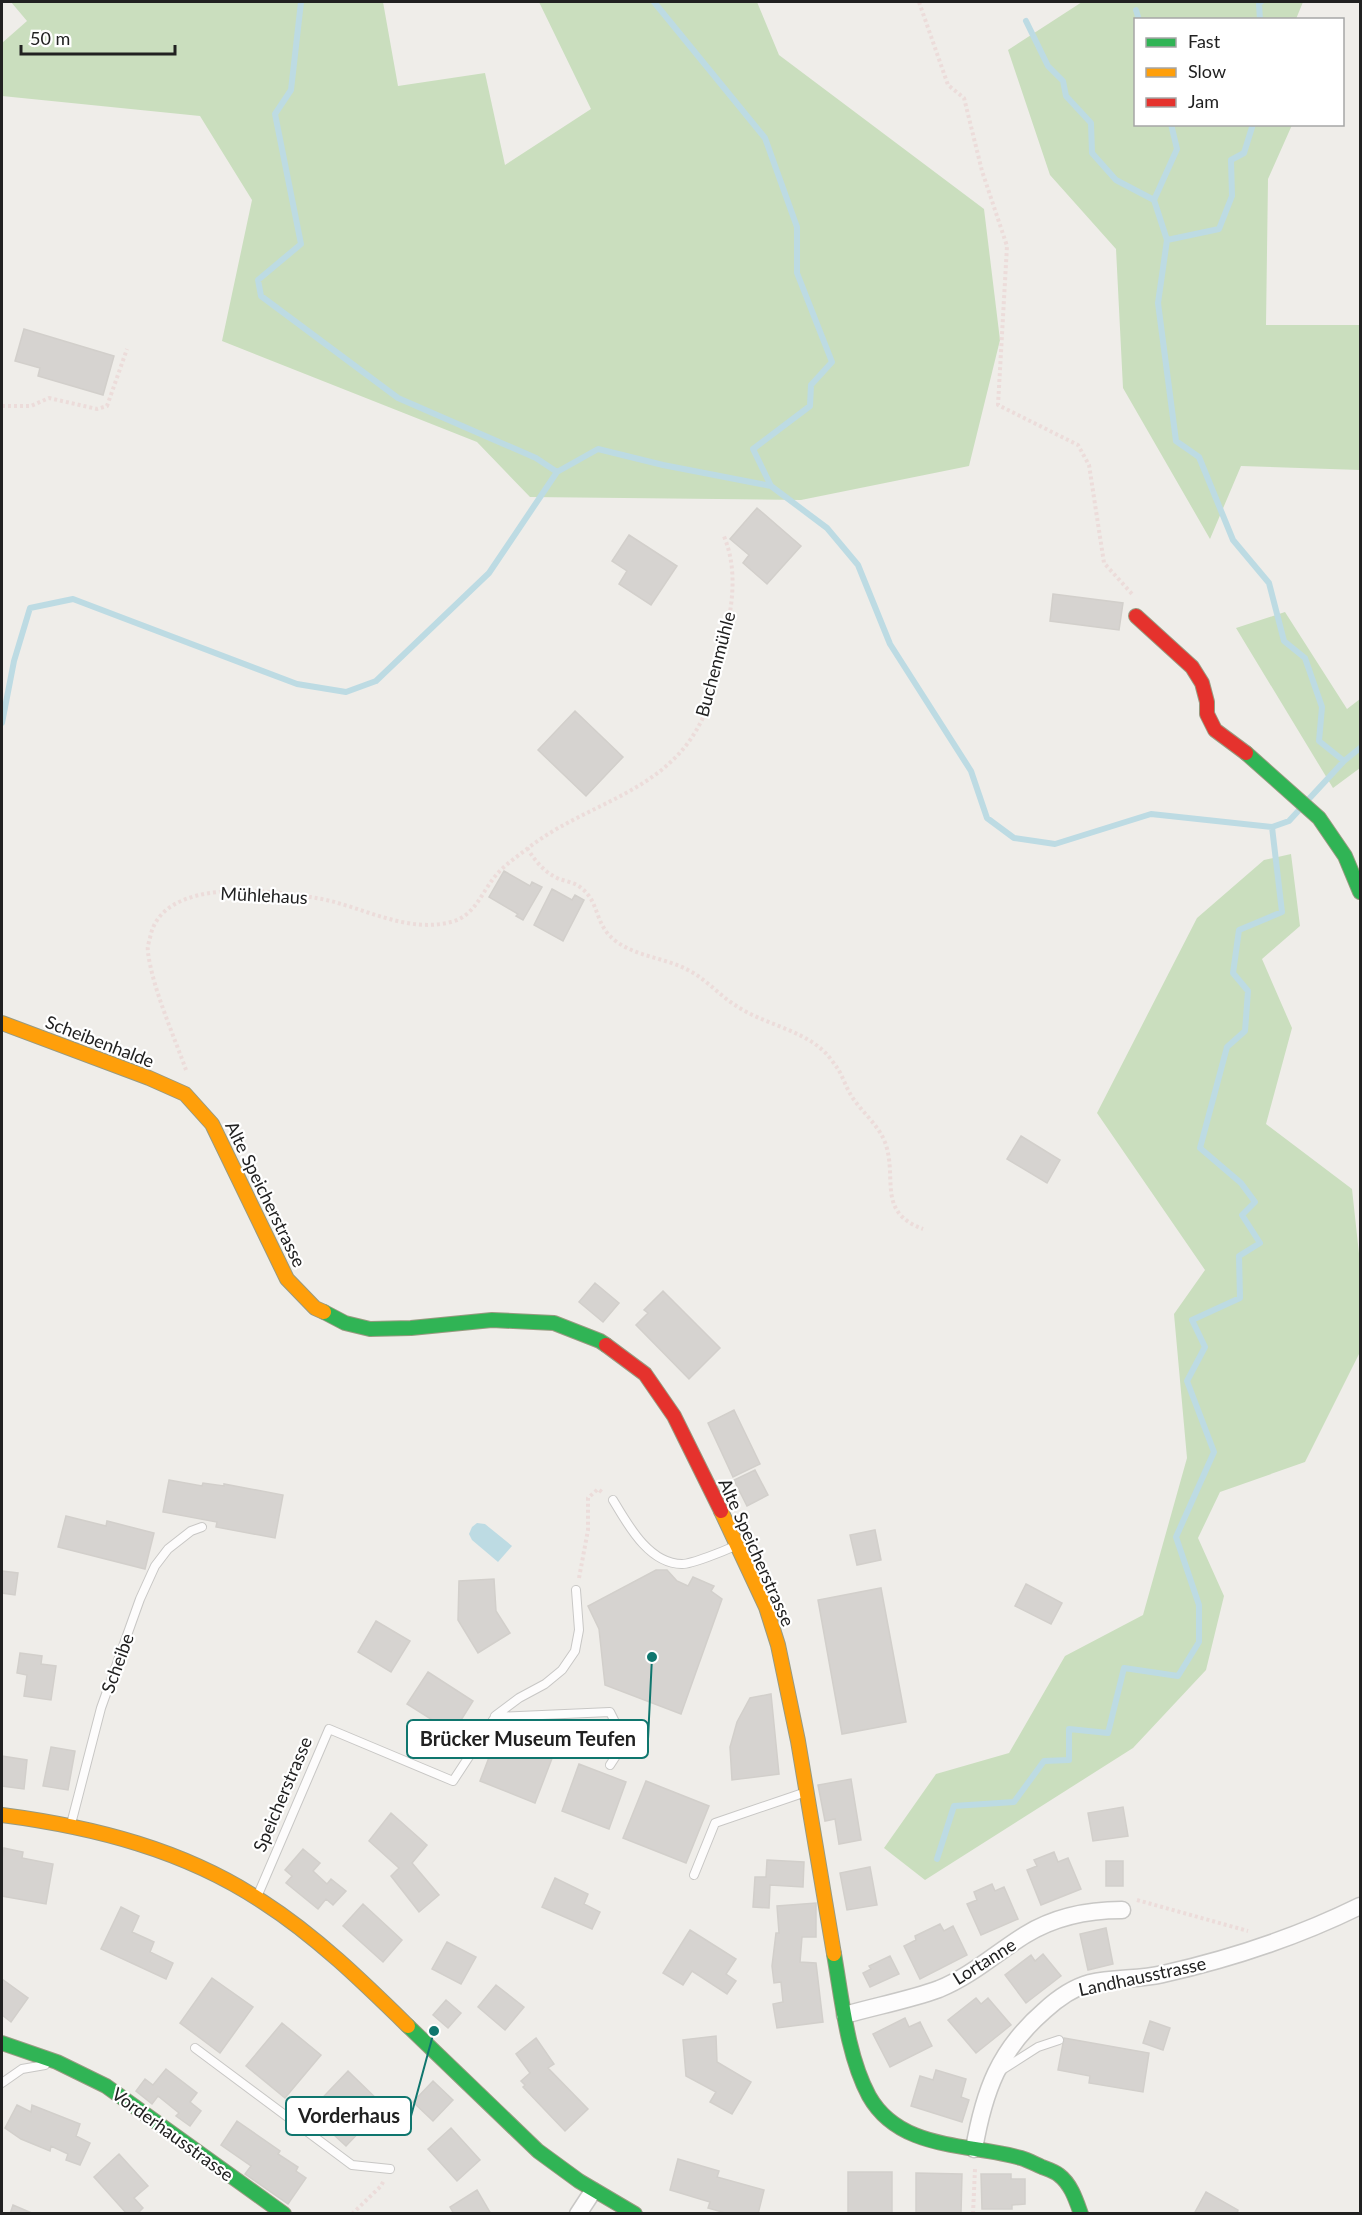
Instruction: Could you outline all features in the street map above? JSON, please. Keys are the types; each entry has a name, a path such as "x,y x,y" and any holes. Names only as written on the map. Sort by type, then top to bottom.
{"street":[{"path":"1136,616 1192,667 1202,683 1207,702 1207,714 1215,730 1252,757 1319,818 1345,856 1360,892"},
{"name":"Scheibenhalde","path":"2,1023 149,1078 185,1094"},
{"name":"Alte Speicherstrasse","path":"185,1094 212,1124 287,1279 315,1308 345,1323 370,1329 411,1328 492,1320 554,1323 600,1341 645,1374 668,1407 738,1545 766,1607 778,1646 845,2014 858,2070 870,2097 883,2114 905,2131 975,2155 1022,2158 1059,2175 1074,2194 1081,2214"},
{"path":"2,1815 71,1824 135,1841 198,1866 257,1897 294,1924 350,1972 546,2158 593,2191 635,2214"},
{"name":"Landhausstrasse","path":"975,2155 980,2116 994,2076 1006,2051 1029,2024 1063,1994 1090,1983 1160,1975 1208,1963 1340,1916 1360,1905"},
{"name":"Lortanne","path":"845,2014 938,1989 976,1970 1026,1934 1066,1917 1100,1910 1122,1910"},
{"name":"Vorderhausstrasse","path":"2,2043 57,2062 106,2086 284,2214"},
{"path":"578,2214 593,2191"}],"lane":[{"path":"613,1500 631,1530 660,1559 683,1564 738,1545"},
{"name":"Scheibe","path":"71,1824 101,1708 140,1599 155,1566 168,1550 191,1531 202,1527"},
{"path":"495,1717 562,1670 575,1651 579,1630 576,1590"},
{"path":"495,1717 610,1712 625,1742 610,1765"},
{"name":"Speicherstrasse","path":"257,1897 329,1729 453,1781 495,1717"},
{"path":"694,1875 715,1823 806,1792"},
{"path":"994,2076 1038,2047 1059,2040"},
{"path":"195,2048 352,2165 390,2169"},
{"path":"2,2083 22,2069 57,2062"}],"path":[{"path":"919,2 948,85 964,98 982,171 1007,246 998,405 1078,445 1089,465 1104,563 1135,597 1136,616"},
{"path":"2,406 31,406 49,398 97,409 107,406 127,349"},
{"name":"Buchenmühle","path":"527,849 548,833 585,812 617,799 636,788 663,770 688,744 705,712 728,628 733,576 730,549 723,534"},
{"path":"527,849 539,866 553,876 580,887 592,899 604,932 617,942 632,951 688,970 743,1010 803,1037 821,1048 838,1070 853,1099 880,1131 886,1146 891,1196 897,1211 909,1223 923,1229"},
{"name":"Mühlehaus","path":"185,1094 188,1077 154,980 147,950 152,924 167,907 190,896 259,891 318,898 402,922 430,925 453,922 466,915 479,902 497,874 527,849"},
{"path":"576,1590 588,1530 588,1498 598,1489 613,1500"},
{"path":"1122,1910 1134,1900 1268,1937 1273,1941"},
{"path":"973,2214 975,2155"},
{"path":"352,2214 381,2186 390,2169"}],"green space":[{"path":"11,2 383,2 398,86 485,73 505,165 591,109 539,2 757,2 779,55 984,209 1000,340 969,466 801,500 530,497 477,442 222,341 252,200 200,116 2,96 2,43 27,21"},
{"path":"1082,2 1303,2 1296,18 1134,18 1134,126 1292,126 1268,179 1266,325 1360,325 1360,470 1241,466 1210,539 1123,388 1116,249 1050,175 1008,50"},
{"path":"1285,612 1347,709 1360,699 1360,768 1333,788 1236,628"},
{"path":"1291,854 1300,926 1262,959 1292,1028 1266,1124 1352,1189 1360,1263 1360,1352 1305,1462 1220,1492 1198,1538 1224,1596 1206,1670 1133,1748 925,1880 884,1848 936,1774 1009,1753 1065,1656 1143,1615 1187,1458 1174,1314 1205,1270 1097,1113 1197,918 1264,860"}],"water":[{"path":"477,1523 485,1524 512,1546 498,1562 472,1540 469,1534"}],"building":[{"path":"24,329 114,356 103,395 38,376 40,368 15,361"},
{"path":"757,508 801,546 767,584 743,563 749,555 730,539"},
{"path":"629,535 677,566 651,605 619,584 627,571 612,561"},
{"path":"1053,594 1123,603 1119,630 1050,621"},
{"path":"575,711 623,757 586,796 538,750"},
{"path":"504,871 530,886 532,882 542,887 523,920 516,916 518,914 489,897"},
{"path":"552,889 572,900 575,895 584,900 563,941 534,925"},
{"path":"1021,1136 1060,1160 1047,1183 1007,1159"},
{"path":"595,1283 619,1303 603,1322 579,1302"},
{"path":"663,1291 720,1348 689,1379 636,1325 648,1313 644,1310"},
{"path":"734,1410 760,1464 733,1477 708,1423"},
{"path":"755,1470 768,1495 747,1506 734,1480"},
{"path":"169,1480 202,1486 203,1483 224,1486 224,1484 283,1495 275,1538 216,1527 217,1522 163,1512"},
{"path":"66,1516 106,1526 107,1521 154,1533 145,1569 58,1547"},
{"path":"875,1530 881,1560 857,1565 850,1535"},
{"path":"656,1570 667,1570 677,1581 688,1586 693,1577 714,1586 711,1591 722,1599 681,1714 605,1685 599,1629 588,1606"},
{"path":"2,1571 18,1573 15,1595 2,1593"},
{"path":"494,1579 496,1611 510,1633 478,1653 458,1620 459,1581"},
{"path":"1026,1584 1062,1603 1051,1624 1015,1606"},
{"path":"881,1588 906,1722 842,1734 818,1600"},
{"path":"376,1621 410,1641 391,1672 358,1652"},
{"path":"20,1653 42,1656 41,1664 56,1666 51,1700 24,1696 27,1675 17,1673"},
{"path":"428,1672 473,1701 453,1733 407,1704"},
{"path":"771,1694 779,1774 732,1780 730,1747 737,1722 750,1698"},
{"path":"501,1726 556,1748 535,1803 480,1781"},
{"path":"51,1747 75,1751 68,1790 43,1786"},
{"path":"2,1756 27,1760 24,1789 2,1786"},
{"path":"579,1764 626,1782 609,1829 562,1811"},
{"path":"851,1779 861,1840 839,1844 835,1819 825,1821 818,1785"},
{"path":"646,1781 709,1806 686,1863 623,1838"},
{"path":"1123,1807 1128,1836 1093,1841 1088,1813"},
{"path":"391,1813 427,1845 412,1863 439,1895 419,1912 391,1876 399,1868 369,1841"},
{"path":"4,1848 23,1852 22,1858 53,1864 46,1904 2,1896"},
{"path":"303,1849 320,1863 313,1871 327,1884 331,1879 346,1891 333,1905 326,1899 318,1909 286,1883 292,1876 285,1870"},
{"path":"1054,1852 1058,1862 1068,1858 1081,1889 1041,1905 1027,1870 1037,1866 1034,1860"},
{"path":"767,1860 804,1862 803,1887 770,1885 769,1908 753,1907 755,1877 766,1877"},
{"path":"1106,1861 1123,1861 1123,1886 1106,1886"},
{"path":"870,1867 877,1905 847,1910 840,1873"},
{"path":"555,1878 588,1894 584,1904 600,1912 592,1929 542,1907"},
{"path":"992,1884 995,1891 1004,1887 1018,1919 981,1935 967,1904 977,1900 974,1892"},
{"path":"816,1903 816,1937 802,1937 800,1962 816,1963 823,2022 777,2028 773,2004 783,2002 781,1982 774,1983 772,1966 776,1933 779,1933 777,1906"},
{"path":"363,1904 402,1940 383,1962 343,1926"},
{"path":"121,1907 139,1916 132,1932 154,1942 150,1952 173,1963 166,1979 101,1949"},
{"path":"940,1924 944,1931 953,1926 967,1955 920,1979 904,1946 916,1940 915,1936"},
{"path":"1106,1928 1113,1964 1088,1970 1080,1934"},
{"path":"690,1930 736,1959 726,1974 736,1981 727,1994 692,1971 683,1985 663,1973"},
{"path":"447,1942 476,1957 461,1984 432,1969"},
{"path":"1043,1954 1061,1976 1026,2003 1005,1975 1031,1955 1035,1961"},
{"path":"890,1956 899,1974 870,1987 863,1973 871,1969 869,1966"},
{"path":"212,1978 253,2007 220,2053 180,2023"},
{"path":"2,1979 28,1998 11,2022 2,2015"},
{"path":"496,1985 524,2007 505,2030 478,2007"},
{"path":"976,1998 981,2004 988,1998 1011,2025 976,2053 948,2020"},
{"path":"446,2000 461,2013 448,2028 433,2015"},
{"path":"905,2018 909,2027 920,2022 932,2046 890,2067 873,2034"},
{"path":"1150,2021 1170,2028 1163,2050 1143,2043"},
{"path":"282,2023 321,2055 285,2098 246,2066"},
{"path":"716,2036 717,2062 751,2082 732,2114 710,2102 716,2092 686,2076 683,2040"},
{"path":"536,2038 554,2064 548,2068 588,2109 565,2131 523,2087 525,2085 521,2081 530,2073 516,2054"},
{"path":"1064,2038 1149,2053 1143,2092 1089,2083 1090,2076 1058,2070"},
{"path":"166,2069 197,2093 190,2102 201,2111 190,2126 176,2116 179,2113 158,2096 152,2104 136,2091 145,2079 153,2085"},
{"path":"936,2070 966,2079 961,2097 969,2100 962,2122 911,2106 920,2076 933,2080"},
{"path":"348,2071 384,2106 346,2146 309,2112"},
{"path":"433,2081 453,2100 433,2121 413,2102"},
{"path":"17,2105 31,2112 32,2105 80,2124 76,2136 90,2143 80,2165 66,2160 68,2154 51,2146 50,2151 21,2139 5,2128"},
{"path":"237,2121 280,2151 278,2154 298,2167 296,2171 306,2178 288,2204 245,2174 251,2166 221,2145"},
{"path":"451,2128 480,2160 457,2181 428,2149"},
{"path":"119,2154 148,2186 134,2198 143,2208 137,2214 127,2214 94,2177"},
{"path":"678,2159 719,2171 717,2177 764,2190 758,2214 729,2214 708,2208 710,2202 670,2190"},
{"path":"848,2172 892,2172 892,2214 848,2214"},
{"path":"916,2173 962,2174 961,2214 916,2214"},
{"path":"981,2174 1011,2174 1011,2179 1025,2179 1025,2204 1012,2205 1012,2209 982,2209"},
{"path":"477,2190 491,2214 454,2214 450,2207"},
{"path":"1206,2192 1238,2210 1237,2214 1194,2214"},
{"path":"13,2205 34,2214 10,2214"}],"waterway":[{"path":"301,2 291,90 275,114 301,244 258,280 261,296 398,398 536,458 557,472"},
{"path":"654,2 765,138 797,227 797,273 832,362 811,385 810,406 753,449 771,486"},
{"path":"1260,18 1259,4 1261,2"},
{"path":"1136,10 1138,18"},
{"path":"1026,21 1048,66 1063,81 1066,96 1091,123 1092,153 1116,180 1154,200"},
{"path":"1167,240 1154,200 1177,149 1171,126"},
{"path":"1252,126 1244,153 1231,160 1232,196 1219,229 1167,240 1158,303 1176,441 1199,457 1233,540 1269,583 1284,641 1305,658 1322,707 1319,741 1344,761"},
{"path":"2,723 14,661 30,608 73,599 297,684 346,692 376,681 489,573 557,472 598,449 663,465 771,486 827,528 858,565 890,644 971,771 987,818 1014,838 1055,844 1151,814 1272,827 1289,821 1300,809"},
{"path":"1307,801 1344,761 1360,748"},
{"path":"937,1859 954,1806 1014,1802 1044,1761 1069,1760 1069,1729 1108,1733 1124,1668 1178,1676 1199,1642 1199,1605 1176,1537 1214,1452 1187,1381 1205,1347 1192,1320 1240,1298 1239,1256 1260,1243 1242,1215 1255,1202 1241,1183 1200,1148 1227,1047 1245,1031 1248,991 1233,973 1239,930 1282,912 1272,827"}],"traffic: fast":[{"path":"1246,753 1319,818 1345,856 1360,892"},
{"path":"324,1312 345,1323 370,1329 411,1328 492,1320 554,1323 606,1345"},
{"path":"834,1954 846,2027 855,2063 869,2096 882,2114 899,2127 917,2136 1021,2158 1055,2172 1070,2188 1081,2214"},
{"path":"408,2026 538,2151 579,2181 635,2214"},
{"path":"2,2043 57,2062 106,2086 284,2214"}],"traffic: slow":[{"path":"2,1023 149,1078 185,1094 212,1124 287,1279 315,1308 324,1312"},
{"path":"721,1511 766,1607 778,1645 798,1741 834,1954"},
{"path":"2,1815 71,1826 138,1844 202,1868 233,1884 283,1915 302,1930 356,1976 408,2026"}],"traffic: jam":[{"path":"1136,616 1192,667 1202,683 1207,702 1207,714 1215,730 1246,753"},
{"path":"606,1345 645,1374 674,1416 721,1511"}],"place":[{"name":"Brücker Museum Teufen","path":"652,1657"},
{"name":"Vorderhaus","path":"434,2031"}]}
